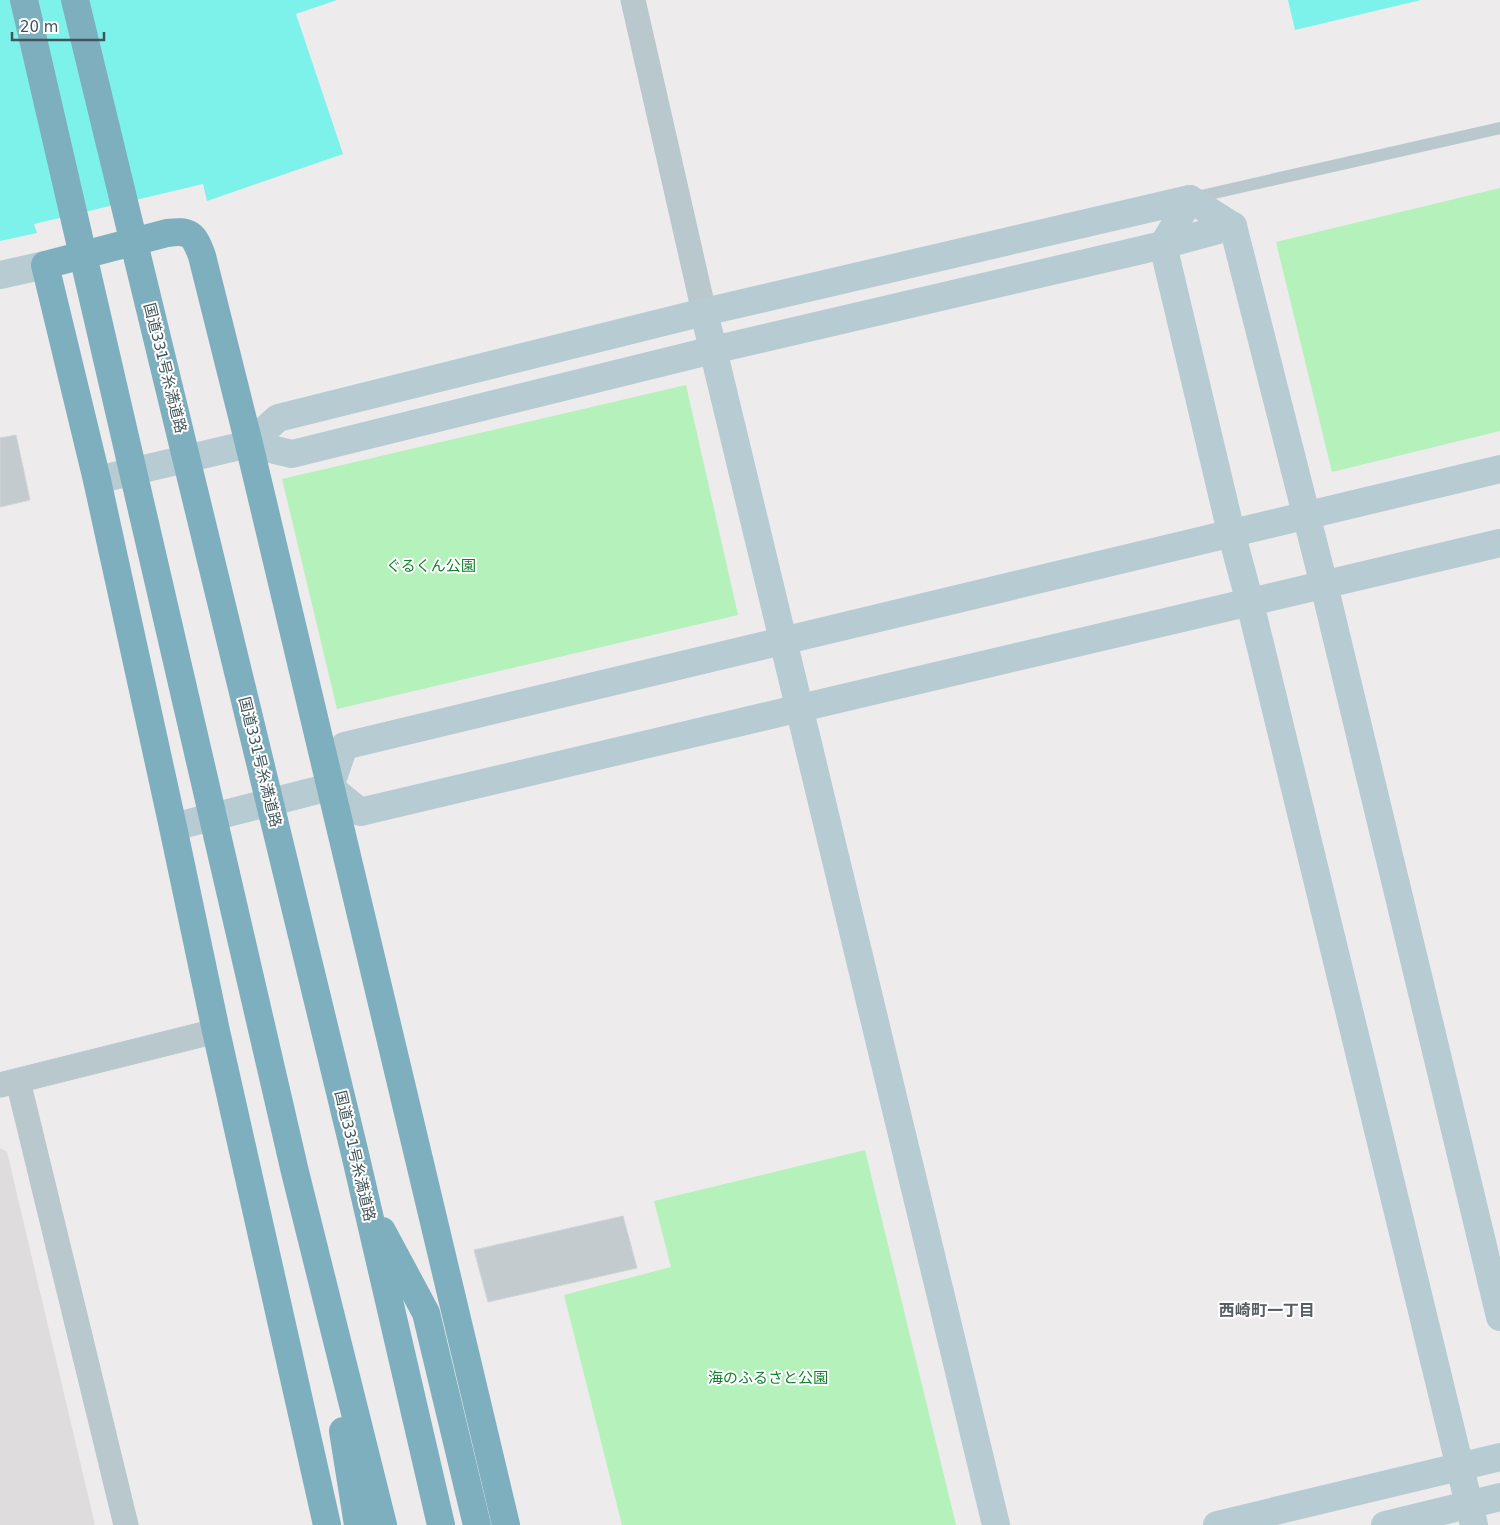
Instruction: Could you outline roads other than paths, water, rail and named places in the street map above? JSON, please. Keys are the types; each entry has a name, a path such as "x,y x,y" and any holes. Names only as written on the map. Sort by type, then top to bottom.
{"highway":[{"path":"24,0 315,1252 383,1525"},
{"name":"国道331号糸満道路","path":"76,0 365,1199 441,1525"},
{"path":"327,1525 216,1031 97,480 45,265 167,233 185,232 190,234 198,245 202,256 249,444 506,1525"},
{"path":"365,1199 426,1313 477,1525"},
{"path":"315,1252 358,1525"}],"street":[{"path":"633,0 713,350 996,1525"},
{"path":"1190,198 1163,245 1231,532 1250,603 1472,1515"},
{"path":"249,444 278,418 704,312 1190,198 1233,226 1324,585 1500,1316"},
{"path":"97,480 249,444 292,454 713,350 1163,245 1233,226"},
{"path":"0,276 45,265"},
{"path":"330,787 344,746 1500,469"},
{"path":"330,787 360,812 1500,544"},
{"path":"173,827 330,787"},
{"path":"126,1525 9,1083 216,1031"},
{"path":"1217,1525 1500,1457"},
{"path":"1385,1525 1472,1515 1500,1497"}],"lane":[{"path":"1190,198 1500,128"}],"water":[{"path":"0,0 337,0 296,14 343,154 207,201 203,184 34,224 37,233 0,241"},
{"path":"1288,0 1421,0 1295,30"}],"district":[{"name":"西崎町一丁目","path":"1267,1310"}],"park label":[{"name":"ぐるくん公園","path":"431,566"},
{"name":"海のふるさと公園","path":"768,1378"}]}
